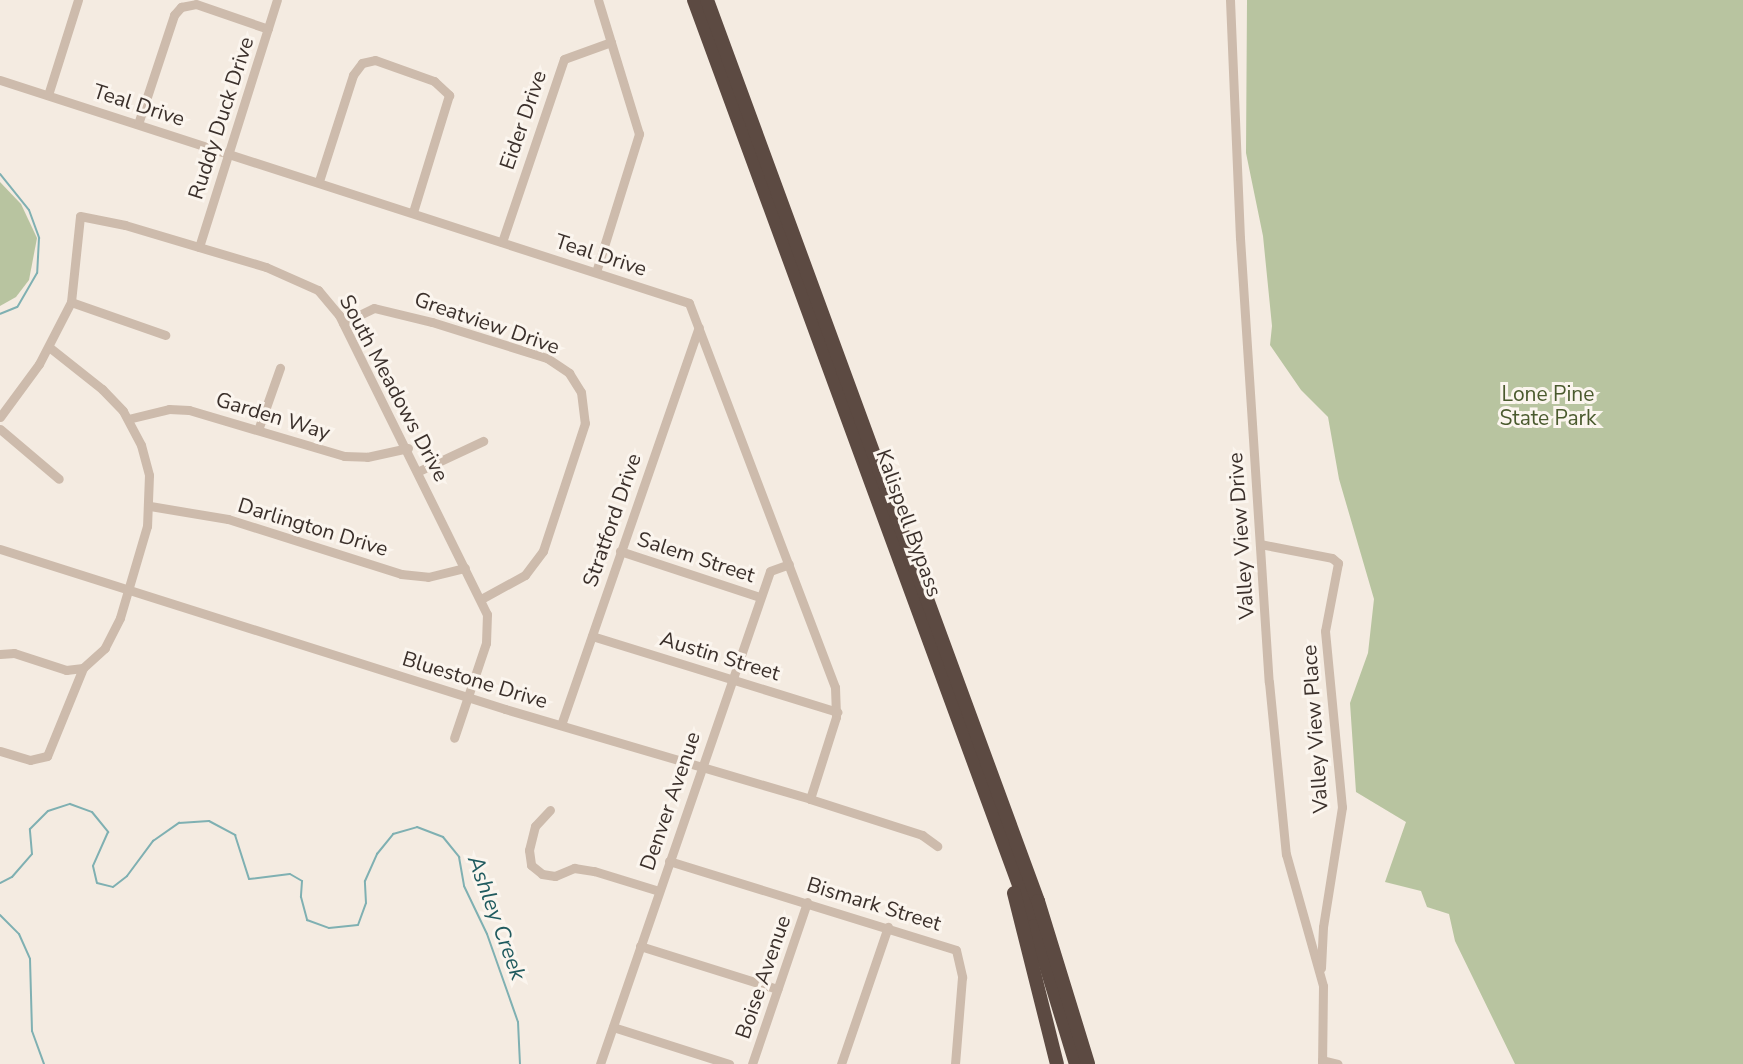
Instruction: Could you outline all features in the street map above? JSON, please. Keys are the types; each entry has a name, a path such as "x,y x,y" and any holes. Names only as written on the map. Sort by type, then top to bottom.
{"highway":[{"name":"Kalispell Bypass","path":"694,0 1001,835 1044,955 1076,1064"},
{"name":"Kalispell Bypass","path":"707,0 1038,901 1088,1064"},
{"path":"1001,835 1057,1064"}],"street":[{"path":"48,95 78,0"},
{"name":"Ruddy Duck Drive","path":"199,247 277,0"},
{"path":"596,272 639,134 598,0"},
{"name":"Valley View Drive","path":"1230,0 1260,544 1283,833 1293,883 1321,974 1326,1011 1322,1062"},
{"path":"138,124 174,15 181,7 196,4 268,29"},
{"name":"Eider Drive","path":"502,242 564,59 611,42"},
{"path":"319,182 353,75 362,63 375,60 434,81 449,95 413,212"},
{"name":"Teal Drive","path":"0,80 689,303 832,676 837,712 810,799"},
{"name":"South Meadows Drive","path":"71,302 80,216 199,247 304,281 324,296 342,323 408,448 481,598 488,632 454,738"},
{"path":"0,416 49,347 71,302 165,335"},
{"name":"Greatview Drive","path":"342,323 374,308 432,321 547,358 565,369 581,392 586,415 582,439 543,551 525,575 481,598"},
{"name":"Stratford Drive","path":"561,725 699,327"},
{"path":"0,751 30,760 47,756 83,668 109,642 129,591 150,506 146,460 128,419 102,389 49,347"},
{"path":"258,430 280,368"},
{"name":"Garden Way","path":"128,419 169,409 189,410 352,457 408,448"},
{"path":"0,429 59,479"},
{"path":"419,471 483,441"},
{"name":"Darlington Drive","path":"150,506 228,519 401,574 428,577 465,568"},
{"name":"Valley View Place","path":"1260,544 1332,558 1338,563 1325,632 1342,807 1323,927 1321,974"},
{"name":"Bluestone Drive","path":"0,549 468,697 810,799 922,835 937,846"},
{"name":"Salem Street","path":"620,550 760,597"},
{"name":"Denver Avenue","path":"600,1064 760,597 770,571 789,564"},
{"name":"Austin Street","path":"592,636 837,712"},
{"path":"0,654 14,653 66,670 83,668"},
{"path":"550,810 535,826 529,850 531,865 542,874 555,876 574,868 594,871 659,891"},
{"name":"Bismark Street","path":"669,861 946,945 960,958 955,1064"},
{"name":"Boise Avenue","path":"753,1064 807,902"},
{"path":"841,1064 888,927"},
{"path":"640,946 777,989"},
{"path":"613,1027 729,1064"},
{"path":"1322,1062 1338,1064"}],"green space":[{"name":"Lone Pine State Park","path":"1247,0 1743,0 1743,1064 1515,1064 1455,941 1449,914 1427,907 1421,891 1385,882 1406,822 1356,792 1350,703 1368,653 1374,599 1339,479 1328,417 1301,390 1270,345 1272,326 1263,236 1246,153"},
{"path":"0,182 21,204 37,238 29,280 16,297 0,306"}],"waterway":[{"name":"Ashley Creek","path":"0,174 29,210 39,238 37,273 17,307 0,314"},
{"name":"Ashley Creek","path":"0,883 12,877 32,854 30,829 48,811 70,804 92,812 108,832 93,866 97,883 113,887 127,876 153,841 179,823 209,821 235,835 249,879 290,874 302,881 301,897 307,920 329,928 358,925 366,903 365,881 377,854 393,834 417,827 443,837 459,857 464,886 487,934 518,1022 520,1064"},
{"name":"Ashley Creek","path":"0,915 19,934 30,959 32,1031 44,1064"}]}
